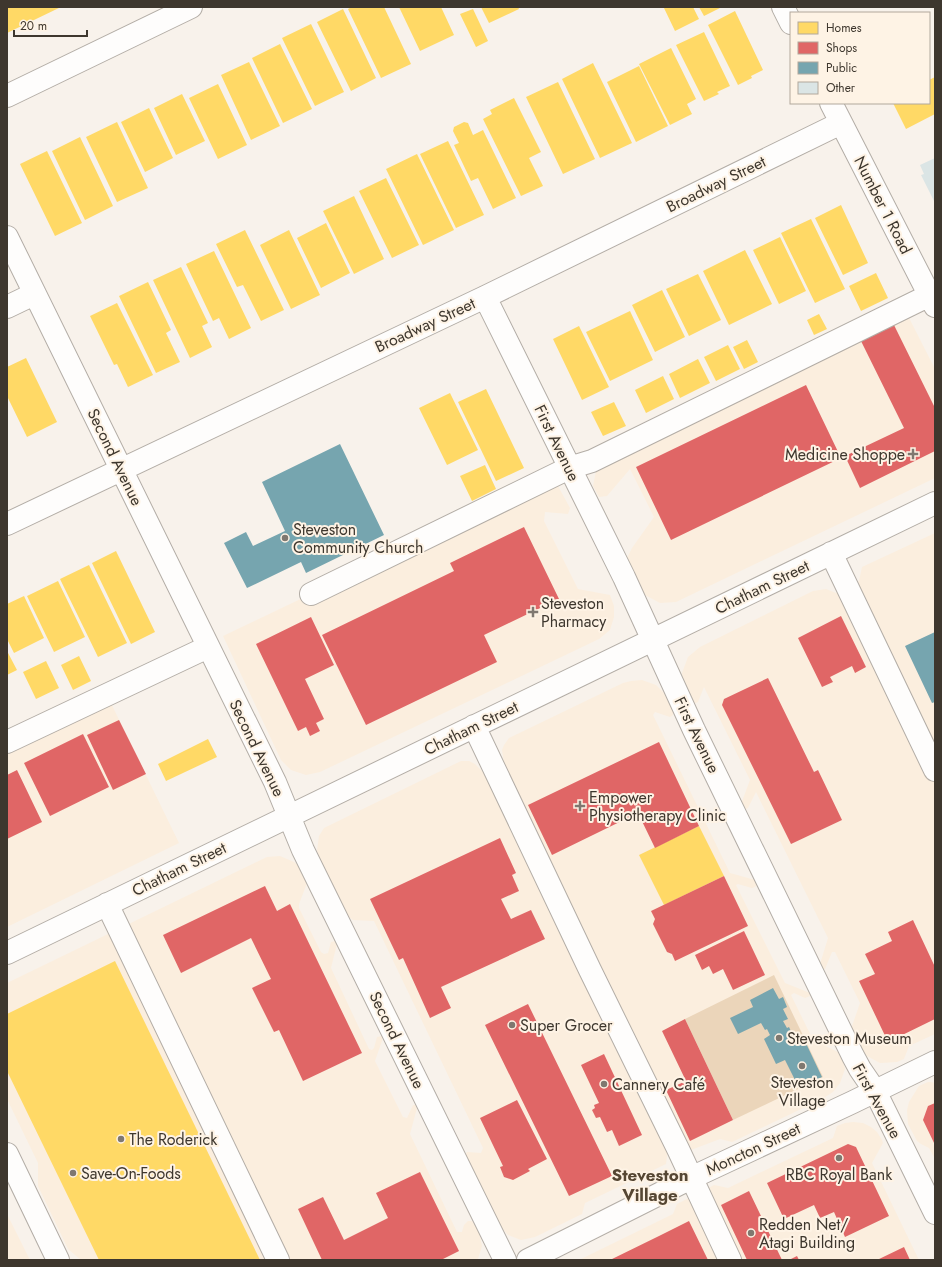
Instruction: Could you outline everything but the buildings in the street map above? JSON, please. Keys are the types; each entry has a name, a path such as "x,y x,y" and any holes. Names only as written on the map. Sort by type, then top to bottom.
{"street":[{"path":"7,96 191,7"},
{"path":"783,7 790,21"},
{"name":"Number 1 Road","path":"832,104 932,301"},
{"name":"Broadway Street","path":"7,524 485,297 841,123"},
{"name":"Second Avenue","path":"7,237 275,782 306,857 505,1260"},
{"path":"7,307 34,294"},
{"name":"First Avenue","path":"485,297 624,577 698,737 853,1056 875,1091 935,1213"},
{"path":"311,594 569,468 592,461 932,301"},
{"name":"Chatham Street","path":"7,953 935,503"},
{"path":"831,553 935,770"},
{"path":"7,742 208,647"},
{"path":"474,726 730,1260"},
{"path":"107,904 278,1260"},
{"name":"Moncton Street","path":"528,1260 691,1178 935,1062"},
{"path":"7,1154 58,1260"}],"shaded area":[{"path":"904,308 935,369 935,478 676,602 660,603 645,595 627,558 632,548 654,517 630,469 607,496 599,497 593,486 596,471"},
{"path":"551,485 558,486 570,508 568,514 545,512 544,521 578,589 610,595 614,606 614,617 610,630 599,639 320,772 306,775 291,770 281,760 223,636 311,594"},
{"path":"935,533 935,1034 909,1046 904,1059 897,1062 880,1063 867,1056 858,1046 851,1029 860,1003 835,952 832,952 825,969 822,969 820,964 828,938 756,792 748,808 746,809 742,807 741,804 750,780 704,687 698,702 694,704 683,686 682,673 688,657 700,647 813,591 826,589 836,593 859,581 862,567"},
{"path":"642,680 656,685 664,693 673,712 673,715 670,717 655,712 653,715 730,873 755,880 757,885 752,888 738,884 736,885 785,983 810,993 810,996 805,998 794,993 791,995 813,1040 838,1052 842,1057 845,1069 840,1083 833,1092 822,1099 732,1142 720,1139 691,1150 668,1149 666,1164 585,1203 582,1214 535,1237 521,1240 508,1235 499,1225 465,1156 467,1152 481,1153 483,1148 374,921 353,920 346,915 320,864 317,850 319,836 324,828 461,761 469,761 475,764 484,773 504,763 502,750 509,738 623,683"},
{"path":"107,695 179,843 7,927 7,742"},
{"path":"280,856 294,862 303,869 307,877 307,883 299,904 299,908 321,952 324,954 328,953 331,942 336,941 337,944 331,968 369,1049 372,1050 374,1048 377,1037 382,1036 383,1038 375,1061 403,1117 407,1118 413,1105 416,1105 417,1108 410,1134 457,1232 462,1232 464,1225 468,1221 472,1221 479,1232 482,1246 478,1259 81,1260 68,1249 38,1186 38,1163 7,1099 7,983 267,857"},
{"path":"774,975 823,1077 733,1120 685,1019"},
{"path":"928,1082 935,1083 935,1159 929,1148 917,1141 908,1124 907,1110 909,1102 919,1086"},
{"path":"853,1122 863,1123 871,1127 877,1132 882,1140 883,1143 872,1163 919,1260 579,1260 673,1214 677,1204 714,1185 728,1188 833,1138 837,1126"},
{"path":"7,1214 30,1260 7,1260"}],"place":[{"name":"Medicine Shoppe","path":"913,454"},
{"name":"Steveston Community Church","path":"285,538"},
{"name":"Steveston Pharmacy","path":"533,612"},
{"name":"Empower Physiotherapy Clinic","path":"580,806"},
{"name":"Super Grocer","path":"512,1025"},
{"name":"Steveston Museum","path":"779,1038"},
{"name":"Steveston Village","path":"802,1066"},
{"name":"Cannery Café","path":"604,1084"},
{"name":"The Roderick","path":"121,1139"},
{"name":"RBC Royal Bank","path":"839,1158"},
{"name":"Save-On-Foods","path":"73,1173"},
{"name":"Redden Net/ Atagi Building","path":"751,1233"}],"district":[{"name":"Steveston Village","path":"650,1185"}]}
